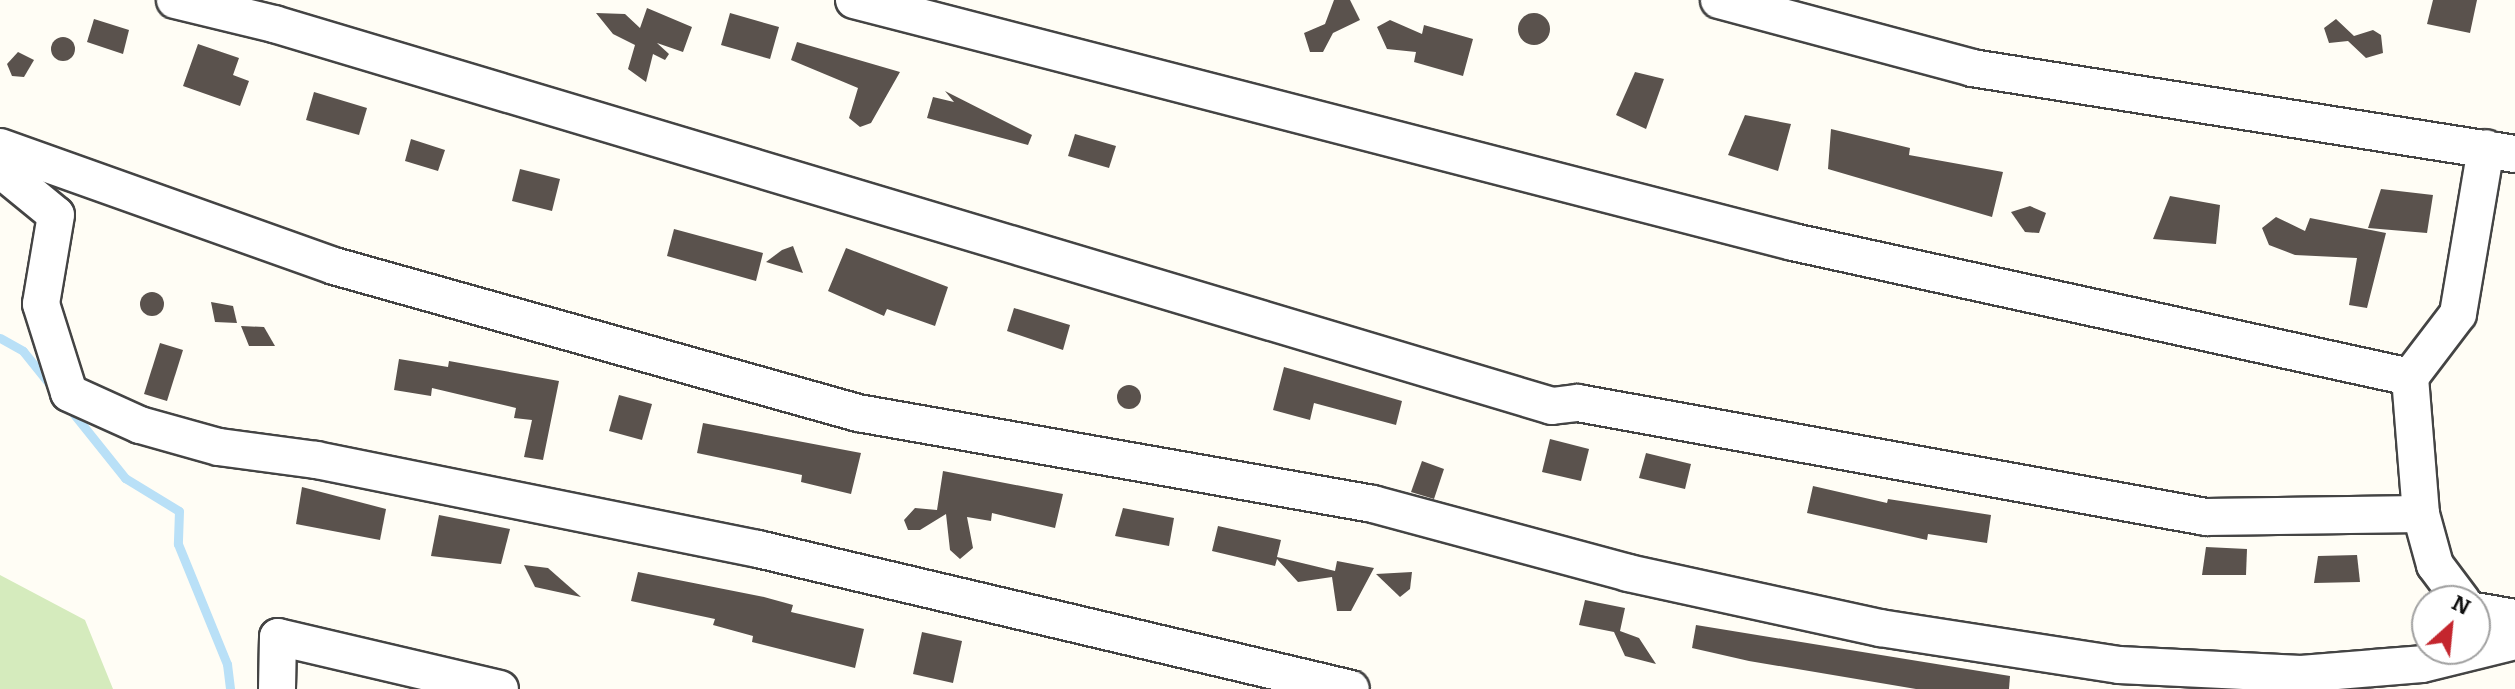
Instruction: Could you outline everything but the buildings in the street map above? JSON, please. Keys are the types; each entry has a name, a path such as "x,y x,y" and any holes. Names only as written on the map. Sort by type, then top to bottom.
{"street":[{"path":"175,0 274,24 1539,403 1578,403 2206,517 2421,514"},
{"path":"854,0 1793,242 2410,377"},
{"path":"1719,0 1972,68 2501,151 2458,314 2410,377 2421,514 2435,565 2450,585"},
{"path":"0,147 334,266 858,413 1373,504 1628,573 1909,633 2119,665 2301,674 2422,664 2515,641"},
{"path":"0,169 56,215 41,304 69,393 140,425 219,447 316,460 758,549 1351,689"},
{"path":"2491,614 2515,618"},
{"path":"277,689 278,637 500,689"}],"green space":[{"path":"0,575 85,620 113,689 0,689"}],"waterway":[{"path":"0,338 23,351 52,387"},
{"path":"69,408 125,478 179,511 178,544 227,664 230,689"}]}
